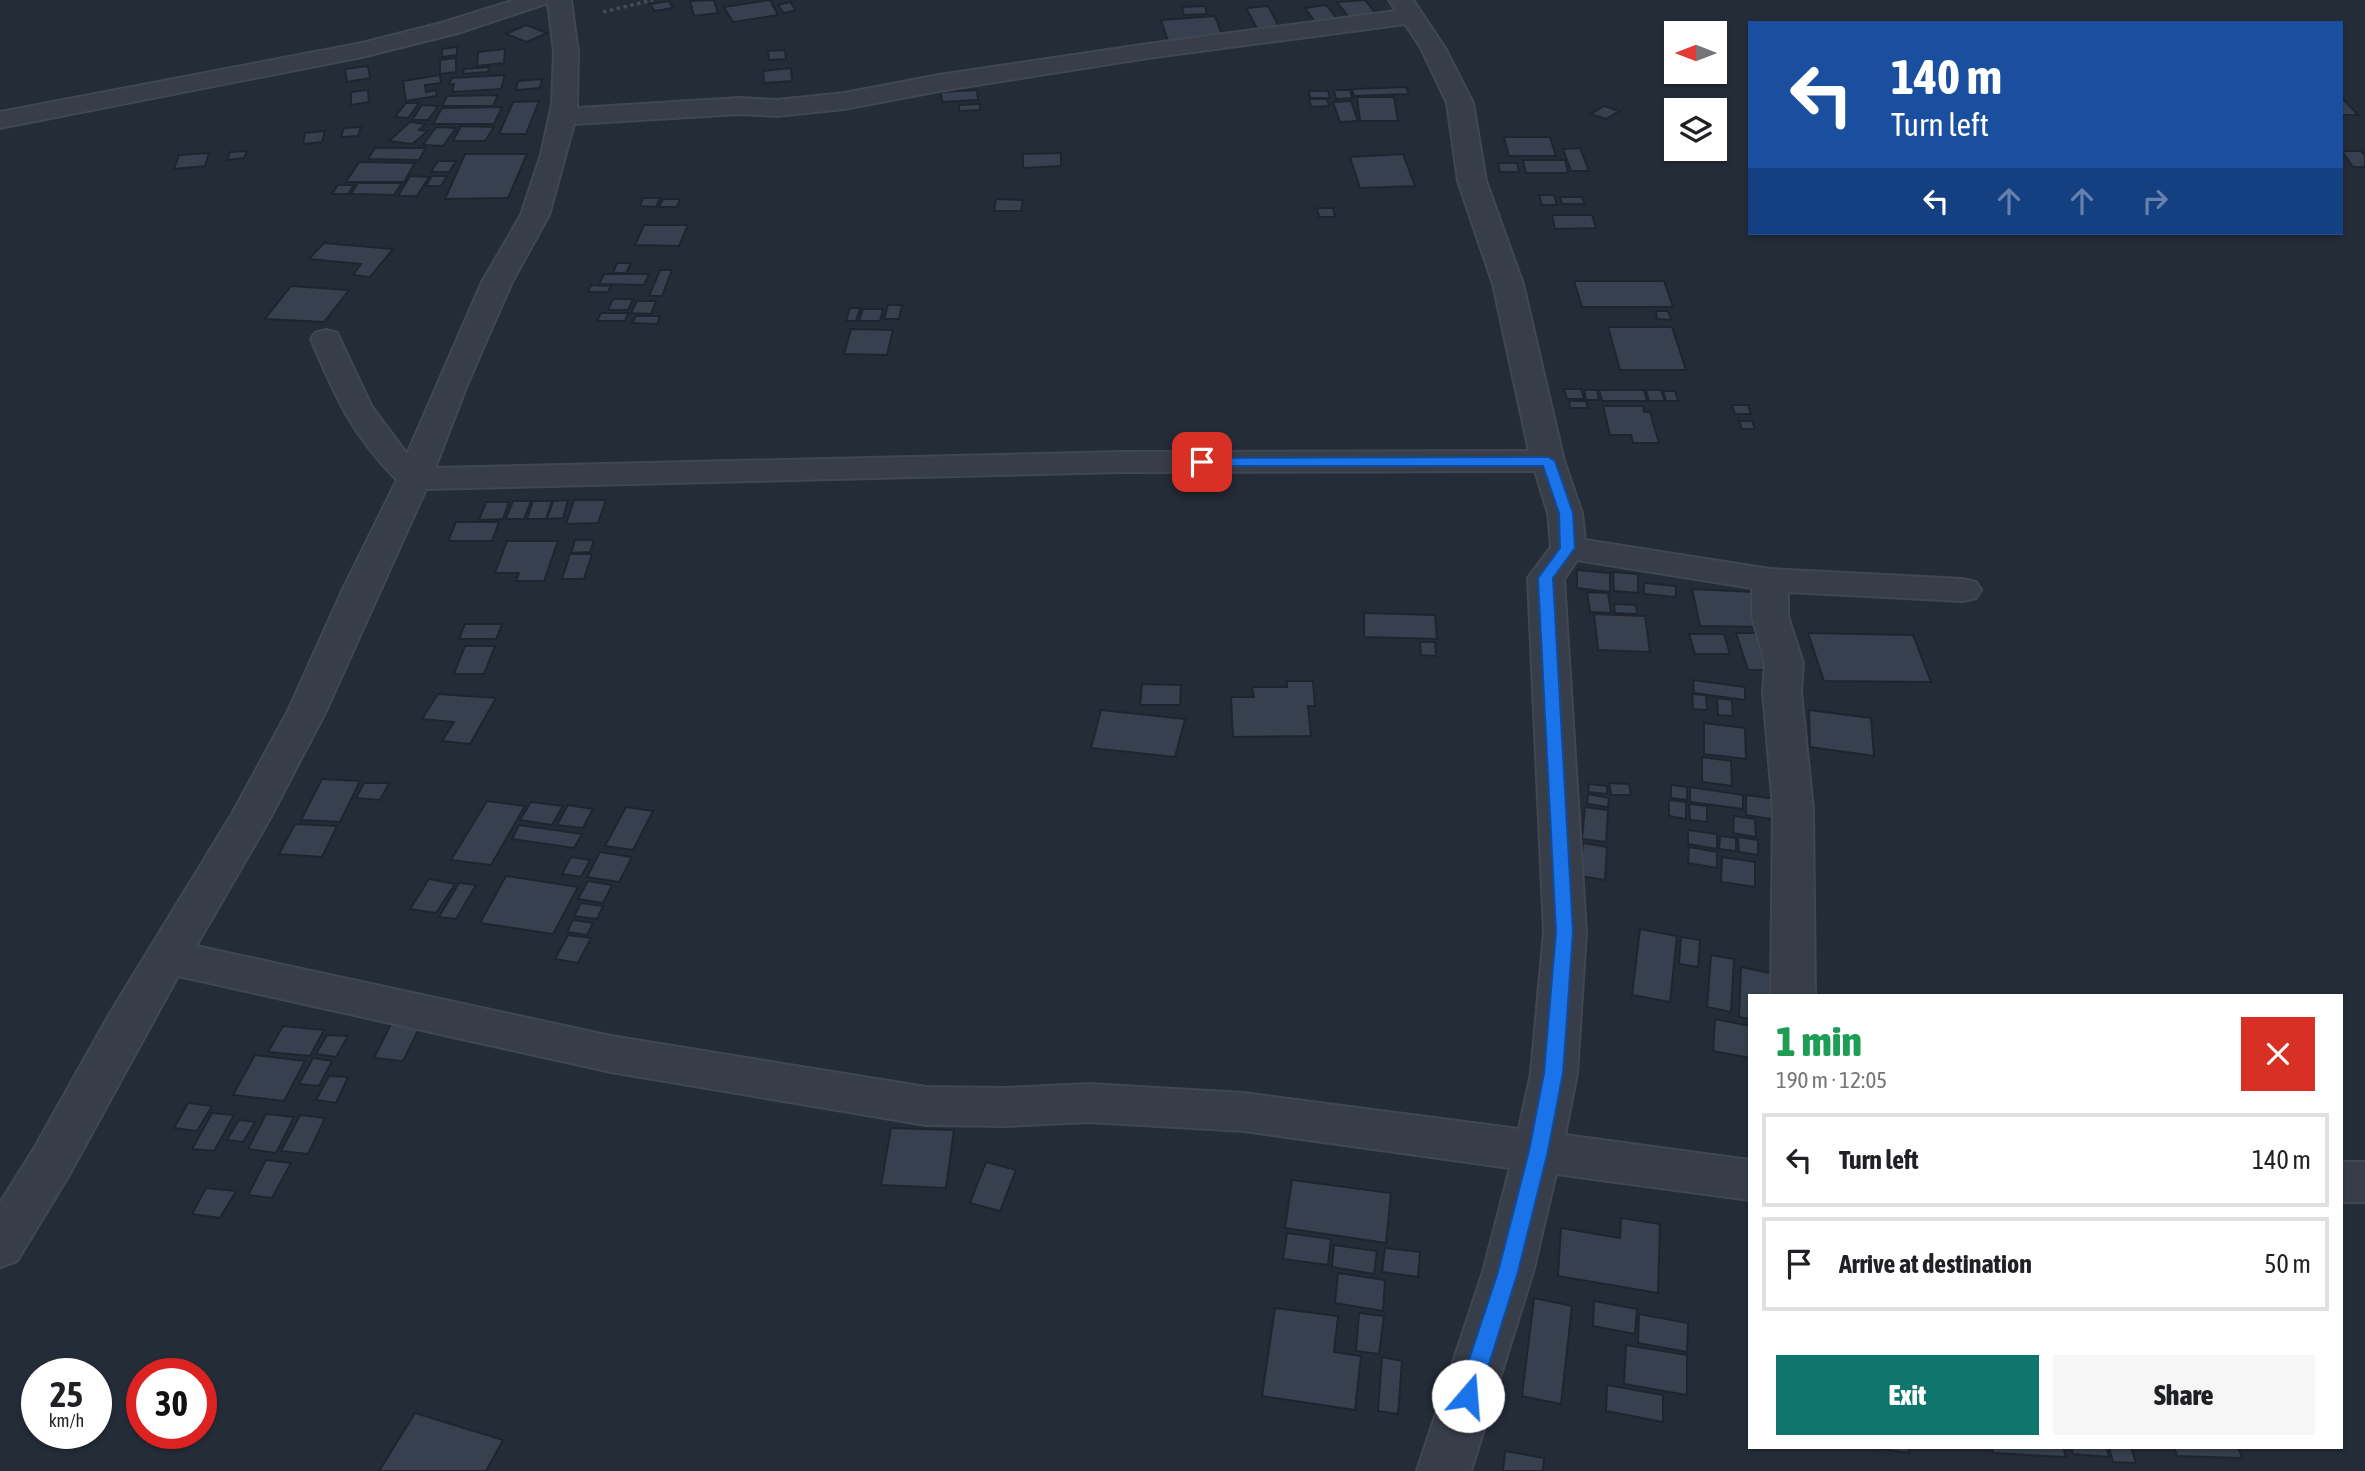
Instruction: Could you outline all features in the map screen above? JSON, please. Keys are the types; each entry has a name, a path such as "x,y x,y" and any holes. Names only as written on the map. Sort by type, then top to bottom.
{"street":[{"path":"0,120 319,60 415,40 553,5 566,52 562,117 554,155 535,215 497,282 451,385 414,480 360,591 307,712 249,820 0,1246"},
{"path":"562,117 726,106 777,108 844,101 939,83 1407,8 1433,48 1460,103 1472,181 1508,284 1548,461 1566,513 1568,548 1546,578 1565,932 1553,1073 1538,1151 1508,1272 1444,1471"},
{"path":"326,338 356,408 388,453 414,480 1109,463 1548,461"},
{"path":"1568,548 1770,580 1963,590"},
{"path":"1770,580 1770,616 1784,663 1782,692 1793,808 1793,994"},
{"path":"168,957 611,1054 926,1106 1004,1107 1089,1103 1244,1112 1748,1180"},
{"path":"2343,1182 2365,1182"}],"path":[{"path":"553,5 598,13 653,0"}],"building":[{"path":"714,0 718,13 694,16 690,1"},
{"path":"770,0 778,15 733,22 724,7"},
{"path":"1365,0 1378,16 1351,20 1337,2"},
{"path":"669,1 673,8 655,11 650,4"},
{"path":"790,2 796,10 784,13 778,5"},
{"path":"1326,5 1338,20 1316,23 1305,8"},
{"path":"1205,6 1207,14 1184,15 1182,7"},
{"path":"1268,6 1282,32 1260,34 1246,8"},
{"path":"1215,16 1223,37 1168,41 1161,20"},
{"path":"526,25 547,33 527,42 506,34"},
{"path":"457,47 457,55 442,57 442,49"},
{"path":"505,49 504,63 477,66 478,52"},
{"path":"785,50 786,59 769,60 768,51"},
{"path":"456,58 456,72 440,74 440,60"},
{"path":"368,66 370,78 347,82 345,69"},
{"path":"489,67 488,72 463,74 464,69"},
{"path":"791,68 792,81 764,83 763,71"},
{"path":"440,75 441,83 425,85 426,92 436,90 437,96 406,101 403,81"},
{"path":"505,75 501,89 452,92 454,84 449,84 452,78"},
{"path":"542,79 540,88 516,90 518,81"},
{"path":"1406,87 1409,94 1354,96 1352,89"},
{"path":"368,90 369,102 351,105 351,92"},
{"path":"977,90 978,100 942,102 941,92"},
{"path":"1334,90 1350,90 1352,98 1336,99"},
{"path":"1309,91 1328,91 1330,98 1310,98"},
{"path":"498,95 493,106 442,106 447,96"},
{"path":"1357,97 1394,97 1398,121 1360,121"},
{"path":"1309,99 1327,99 1329,106 1311,107"},
{"path":"2343,99 2358,115 2343,115"},
{"path":"539,101 526,134 499,134 513,102"},
{"path":"1351,101 1358,121 1340,122 1333,102"},
{"path":"406,103 419,103 408,118 395,117"},
{"path":"980,104 980,110 959,111 959,105"},
{"path":"422,105 438,106 428,120 412,120"},
{"path":"1604,106 1619,111 1606,119 1591,114"},
{"path":"502,107 494,124 433,124 442,108"},
{"path":"410,122 425,124 419,130 428,131 412,144 389,141"},
{"path":"461,126 494,127 485,141 453,141"},
{"path":"361,127 358,136 341,137 344,128"},
{"path":"436,127 456,128 443,146 423,145"},
{"path":"325,131 322,142 303,144 305,133"},
{"path":"1504,137 1550,137 1556,156 1509,156"},
{"path":"375,148 426,148 419,160 368,159"},
{"path":"1580,148 1589,171 1571,171 1563,149"},
{"path":"247,151 244,158 227,160 230,152"},
{"path":"2343,151 2361,151 2365,156 2365,167 2353,167"},
{"path":"209,153 205,166 174,169 179,155"},
{"path":"1061,153 1061,166 1023,168 1023,154"},
{"path":"465,154 527,154 508,198 445,199"},
{"path":"1403,154 1415,186 1360,188 1350,157"},
{"path":"1523,160 1565,160 1568,173 1526,173"},
{"path":"438,161 456,161 449,172 431,172"},
{"path":"359,162 415,163 404,182 346,182"},
{"path":"1498,163 1517,163 1519,172 1500,172"},
{"path":"410,176 429,177 417,196 398,196"},
{"path":"432,176 447,176 441,186 426,186"},
{"path":"358,183 402,183 394,195 351,194"},
{"path":"338,185 354,185 348,194 332,194"},
{"path":"1539,195 1554,195 1557,205 1542,205"},
{"path":"1560,197 1582,197 1585,204 1562,204"},
{"path":"643,198 660,198 656,207 640,206"},
{"path":"663,199 680,199 677,207 659,207"},
{"path":"996,199 1023,200 1021,211 994,211"},
{"path":"1317,208 1333,208 1335,217 1319,217"},
{"path":"1552,215 1592,215 1596,228 1555,229"},
{"path":"644,225 688,225 679,246 635,245"},
{"path":"324,243 393,249 370,277 353,275 361,264 309,259"},
{"path":"617,263 631,263 626,273 613,273"},
{"path":"660,270 672,270 662,296 649,296"},
{"path":"604,274 649,274 644,285 599,284"},
{"path":"1574,281 1664,281 1673,307 1582,307"},
{"path":"591,285 611,286 608,292 588,292"},
{"path":"291,286 349,290 324,322 265,319"},
{"path":"613,299 633,299 628,310 608,310"},
{"path":"637,301 656,301 651,314 631,313"},
{"path":"888,305 902,305 899,319 884,319"},
{"path":"850,308 860,308 856,321 846,321"},
{"path":"863,309 883,309 880,321 859,321"},
{"path":"1656,311 1668,311 1671,320 1657,319"},
{"path":"601,313 628,313 625,321 597,321"},
{"path":"636,316 660,316 657,324 632,323"},
{"path":"1608,327 1672,327 1686,370 1620,370"},
{"path":"851,329 893,330 887,355 844,354"},
{"path":"1564,389 1581,389 1584,399 1567,399"},
{"path":"1584,390 1597,390 1599,400 1586,400"},
{"path":"1599,390 1644,390 1647,401 1602,401"},
{"path":"1646,390 1661,390 1665,401 1649,401"},
{"path":"1663,391 1675,391 1678,401 1666,401"},
{"path":"1569,401 1586,401 1588,408 1570,408"},
{"path":"1732,405 1748,405 1751,414 1735,414"},
{"path":"1603,406 1643,406 1644,412 1650,412 1659,443 1633,443 1631,435 1610,435"},
{"path":"1739,421 1752,421 1755,429 1742,429"},
{"path":"568,500 563,518 547,519 553,501"},
{"path":"574,500 606,500 598,523 566,524"},
{"path":"513,501 531,501 524,519 506,519"},
{"path":"533,501 552,501 546,519 527,519"},
{"path":"486,502 509,502 503,519 479,520"},
{"path":"456,522 499,522 492,541 448,541"},
{"path":"575,540 594,540 590,552 571,553"},
{"path":"507,541 558,541 544,581 516,581 519,573 495,573"},
{"path":"570,554 592,554 584,579 562,579"},
{"path":"1577,570 1610,573 1610,592 1577,588"},
{"path":"1613,572 1638,574 1638,593 1614,591"},
{"path":"1644,583 1676,586 1676,597 1644,594"},
{"path":"1692,589 1755,592 1764,627 1700,626"},
{"path":"1587,592 1608,593 1611,613 1590,612"},
{"path":"1614,604 1636,605 1637,614 1615,613"},
{"path":"1364,613 1435,615 1437,639 1364,637"},
{"path":"1594,614 1645,616 1650,652 1598,650"},
{"path":"465,624 502,624 496,639 459,639"},
{"path":"1736,633 1768,633 1780,670 1748,670"},
{"path":"1808,633 1913,635 1931,682 1824,681"},
{"path":"1689,634 1724,634 1730,654 1695,654"},
{"path":"1420,642 1435,642 1436,656 1421,655"},
{"path":"465,646 495,646 484,674 454,674"},
{"path":"1693,680 1745,687 1745,700 1694,693"},
{"path":"1287,681 1313,681 1315,706 1308,706 1311,736 1233,737 1231,697 1254,697 1252,687 1287,687"},
{"path":"1142,684 1181,685 1180,705 1140,705"},
{"path":"438,694 496,698 470,744 442,741 454,722 422,719"},
{"path":"1692,694 1706,695 1707,710 1693,709"},
{"path":"1717,698 1732,700 1733,716 1718,715"},
{"path":"1101,710 1185,719 1175,757 1091,748"},
{"path":"1809,710 1871,718 1874,756 1810,747"},
{"path":"1704,723 1745,728 1746,759 1704,754"},
{"path":"1702,757 1731,761 1732,786 1702,782"},
{"path":"322,779 360,781 340,822 301,820"},
{"path":"364,783 389,783 380,800 356,798"},
{"path":"1609,783 1629,784 1631,795 1611,795"},
{"path":"1589,784 1607,786 1607,794 1588,792"},
{"path":"1671,785 1687,787 1687,800 1671,798"},
{"path":"1690,787 1743,795 1743,809 1690,802"},
{"path":"1588,794 1609,798 1608,807 1587,804"},
{"path":"1746,795 1776,799 1777,820 1746,815"},
{"path":"1669,800 1686,802 1686,819 1669,816"},
{"path":"487,801 525,806 491,865 451,860"},
{"path":"531,802 563,806 552,825 520,820"},
{"path":"1689,804 1707,806 1707,822 1690,820"},
{"path":"568,805 593,809 583,828 557,825"},
{"path":"626,807 653,811 633,850 605,846"},
{"path":"1585,807 1608,810 1606,842 1582,839"},
{"path":"1734,816 1755,819 1756,837 1733,833"},
{"path":"295,824 337,826 322,857 279,854"},
{"path":"519,825 582,834 574,848 512,839"},
{"path":"1688,830 1717,834 1717,849 1688,844"},
{"path":"1720,836 1736,838 1736,851 1719,849"},
{"path":"1738,837 1758,840 1758,855 1739,852"},
{"path":"1583,843 1607,847 1605,880 1580,876"},
{"path":"1689,847 1717,852 1717,868 1688,863"},
{"path":"600,852 632,857 619,882 587,877"},
{"path":"571,857 590,860 581,877 562,874"},
{"path":"1722,857 1755,862 1755,887 1721,882"},
{"path":"506,876 578,887 553,934 480,923"},
{"path":"429,879 455,884 436,913 410,909"},
{"path":"588,881 612,885 603,903 578,899"},
{"path":"459,883 476,885 456,919 439,917"},
{"path":"581,903 603,906 597,919 574,916"},
{"path":"573,920 593,923 587,935 567,932"},
{"path":"1640,929 1677,936 1670,1002 1632,995"},
{"path":"568,935 591,938 578,963 555,959"},
{"path":"1681,937 1700,940 1698,967 1679,964"},
{"path":"1711,955 1734,959 1731,1012 1707,1007"},
{"path":"1741,967 1779,975 1779,994 1748,994 1748,1019 1739,1017"},
{"path":"394,1018 423,1021 403,1061 374,1058"},
{"path":"1715,1019 1748,1026 1748,1058 1713,1051"},
{"path":"283,1026 324,1030 310,1056 268,1052"},
{"path":"327,1035 348,1036 336,1057 316,1054"},
{"path":"255,1055 305,1061 284,1101 233,1095"},
{"path":"313,1058 332,1061 319,1086 299,1084"},
{"path":"329,1076 348,1077 336,1103 316,1100"},
{"path":"188,1103 212,1106 197,1131 174,1128"},
{"path":"212,1113 234,1115 214,1151 192,1149"},
{"path":"266,1114 294,1117 276,1153 248,1149"},
{"path":"300,1115 325,1118 308,1154 281,1151"},
{"path":"239,1120 255,1122 243,1142 227,1140"},
{"path":"891,1128 954,1130 946,1188 881,1185"},
{"path":"266,1160 291,1163 272,1198 248,1195"},
{"path":"986,1162 1016,1170 1000,1211 970,1203"},
{"path":"1292,1180 1391,1193 1386,1243 1285,1228"},
{"path":"206,1188 236,1191 220,1218 192,1214"},
{"path":"1621,1218 1660,1224 1658,1293 1558,1276 1561,1228 1620,1238"},
{"path":"1287,1233 1331,1239 1328,1265 1283,1259"},
{"path":"1334,1245 1377,1251 1374,1274 1332,1267"},
{"path":"1385,1248 1420,1252 1418,1277 1382,1272"},
{"path":"1338,1273 1385,1280 1383,1311 1335,1303"},
{"path":"1534,1298 1572,1306 1561,1404 1522,1396"},
{"path":"1594,1301 1637,1309 1635,1334 1593,1326"},
{"path":"1275,1308 1338,1316 1334,1352 1361,1356 1355,1410 1262,1396"},
{"path":"1359,1313 1384,1316 1379,1354 1356,1351"},
{"path":"1639,1314 1688,1323 1687,1352 1638,1343"},
{"path":"1626,1345 1687,1355 1687,1395 1624,1384"},
{"path":"1382,1357 1402,1361 1398,1414 1378,1411"},
{"path":"1607,1385 1663,1395 1663,1422 1606,1411"},
{"path":"415,1413 503,1440 486,1471 379,1471"},
{"path":"1882,1449 1908,1449 1909,1453"},
{"path":"1992,1449 2064,1449 2066,1457 1993,1453"},
{"path":"2072,1449 2107,1449 2109,1457 2073,1454"},
{"path":"2110,1449 2132,1449 2136,1463 2113,1462"},
{"path":"2175,1449 2239,1449 2242,1458 2177,1456"},
{"path":"1505,1451 1544,1458 1543,1471 1503,1471"}],"route":[{"path":"1202,462 1548,461 1566,513 1568,548 1546,578 1565,932 1553,1073 1538,1151 1508,1272 1468,1396"}]}
